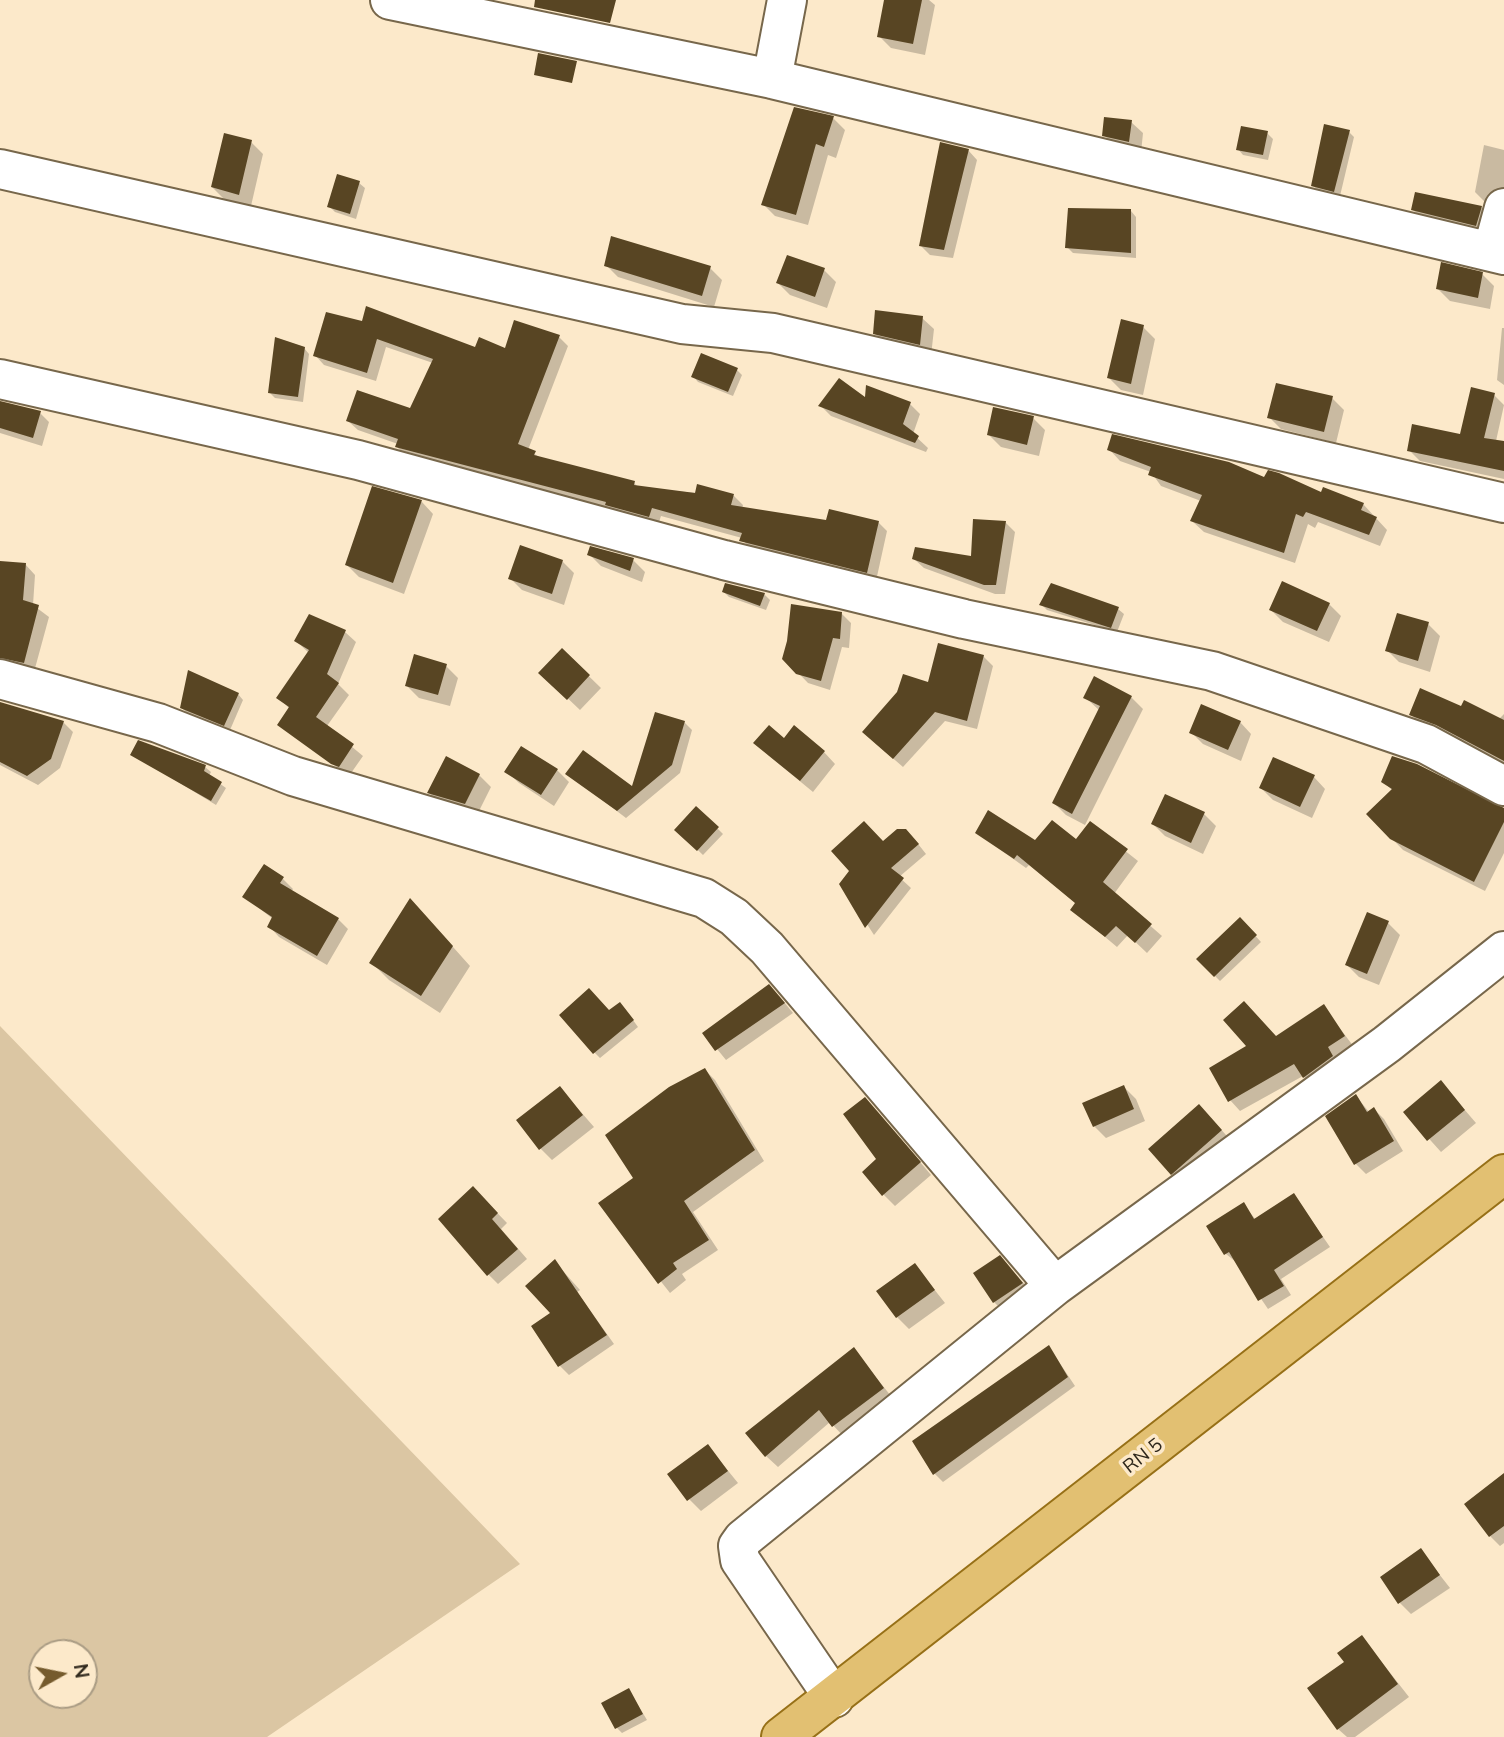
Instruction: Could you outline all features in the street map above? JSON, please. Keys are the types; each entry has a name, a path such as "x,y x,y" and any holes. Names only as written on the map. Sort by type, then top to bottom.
{"main road":[{"name":"RN 5","path":"782,1737 1504,1174"}],"street":[{"path":"390,0 772,79 1498,254 1504,208"},
{"path":"772,79 787,0"},
{"path":"0,169 682,324 773,333 1504,503"},
{"path":"0,379 358,460 724,560 964,619 1212,671 1426,744 1504,786"},
{"path":"0,678 158,723 293,776 704,898 734,917 767,948 1055,1286"},
{"path":"834,1698 740,1560 738,1546 743,1539 1055,1286 1387,1044 1504,951"}],"shaded area":[{"path":"0,1026 520,1564 267,1737 0,1737"}],"building":[{"path":"535,0 616,0 610,23 534,7"},
{"path":"884,0 922,0 913,44 877,37"},
{"path":"538,53 577,61 572,83 534,75"},
{"path":"794,107 834,116 824,147 816,144 796,215 761,205"},
{"path":"1104,117 1132,120 1129,142 1102,136"},
{"path":"1324,124 1350,130 1334,192 1311,186"},
{"path":"1241,126 1268,131 1263,155 1236,150"},
{"path":"224,133 252,140 239,195 211,187"},
{"path":"940,142 969,149 944,250 919,246"},
{"path":"337,174 360,181 350,214 327,207"},
{"path":"1415,192 1482,206 1476,226 1411,210"},
{"path":"1068,208 1131,209 1131,253 1065,248"},
{"path":"611,236 711,266 702,296 604,266"},
{"path":"787,255 825,268 815,297 776,283"},
{"path":"1441,262 1483,272 1478,298 1436,289"},
{"path":"366,306 475,347 479,337 505,348 514,320 560,335 518,444 536,451 534,455 635,481 634,485 695,493 697,484 734,494 731,505 826,520 829,509 879,521 867,573 739,541 742,533 652,508 649,517 605,505 606,502 395,447 398,439 346,421 357,390 410,408 433,359 377,339 367,373 313,356 326,312 362,321"},
{"path":"875,310 923,316 920,345 873,334"},
{"path":"1121,319 1144,325 1131,384 1107,378"},
{"path":"275,337 305,347 298,397 268,393"},
{"path":"701,353 738,368 728,392 691,377"},
{"path":"839,378 865,397 866,385 911,402 903,424 919,436 915,443 818,406"},
{"path":"1276,383 1333,396 1324,432 1267,418"},
{"path":"1471,387 1495,393 1484,438 1504,441 1504,471 1407,451 1412,424 1460,434"},
{"path":"0,401 41,411 33,438 0,428"},
{"path":"993,407 1034,416 1027,445 987,435"},
{"path":"1112,434 1229,462 1264,477 1268,470 1279,473 1321,492 1323,487 1364,503 1361,510 1377,517 1369,535 1306,512 1303,517 1296,514 1284,553 1190,521 1202,495 1148,475 1151,467 1107,450"},
{"path":"372,486 422,500 393,583 345,565"},
{"path":"973,519 1006,521 996,585 984,585 912,559 915,547 971,556"},
{"path":"520,545 563,560 552,594 508,579"},
{"path":"590,546 634,558 630,571 587,555"},
{"path":"0,561 26,563 23,600 39,605 24,663 0,658"},
{"path":"1282,581 1330,603 1317,631 1269,610"},
{"path":"725,583 765,593 760,606 722,592"},
{"path":"1051,583 1119,607 1111,628 1039,605"},
{"path":"791,604 842,612 840,639 833,638 821,681 796,674 782,659"},
{"path":"1397,613 1429,622 1418,661 1385,651"},
{"path":"309,614 346,630 327,674 339,683 316,717 354,744 339,767 277,725 289,707 276,698 309,650 294,641"},
{"path":"938,643 984,655 967,721 935,712 893,759 862,732 897,692 903,674 928,682"},
{"path":"562,648 590,675 567,700 538,673"},
{"path":"414,654 447,664 438,695 405,686"},
{"path":"188,670 239,693 224,726 180,708"},
{"path":"1094,676 1132,696 1072,814 1052,803 1100,706 1083,698"},
{"path":"1420,688 1461,706 1464,700 1504,720 1504,761 1436,725 1409,715"},
{"path":"0,702 64,721 51,759 27,776 0,762"},
{"path":"1201,704 1241,721 1228,750 1189,733"},
{"path":"655,712 685,721 672,765 617,811 565,774 583,750 632,786"},
{"path":"769,725 784,738 794,725 825,751 800,781 753,743"},
{"path":"138,740 206,765 204,771 222,782 211,801 130,755"},
{"path":"521,746 558,769 541,795 504,772"},
{"path":"446,756 480,774 465,804 427,793"},
{"path":"1392,756 1417,764 1504,808 1504,822 1474,882 1390,839 1366,814 1392,789 1381,782"},
{"path":"1273,757 1315,775 1300,807 1259,788"},
{"path":"1165,794 1205,812 1191,843 1151,824"},
{"path":"696,806 719,827 697,851 674,830"},
{"path":"988,810 1035,840 1052,820 1076,839 1090,821 1128,849 1103,882 1152,924 1135,943 1116,926 1105,937 1070,910 1075,903 1017,855 1014,859 975,833"},
{"path":"864,821 883,841 897,829 906,829 919,844 891,868 904,878 865,928 839,884 849,871 831,851"},
{"path":"264,864 284,877 280,883 339,918 317,956 267,927 272,917 242,897"},
{"path":"410,898 453,946 421,996 369,963"},
{"path":"1367,912 1389,921 1367,974 1345,965"},
{"path":"1240,917 1257,935 1214,977 1196,959"},
{"path":"769,984 785,1003 715,1051 702,1033"},
{"path":"589,988 609,1010 620,1002 634,1020 593,1054 559,1015"},
{"path":"1244,1001 1276,1036 1324,1004 1345,1036 1328,1047 1333,1056 1303,1078 1294,1064 1228,1102 1209,1068 1246,1046 1223,1020"},
{"path":"705,1068 755,1150 684,1201 709,1240 673,1263 677,1269 658,1284 598,1203 633,1178 605,1135 669,1087"},
{"path":"1441,1080 1465,1110 1427,1141 1403,1112"},
{"path":"1124,1085 1134,1109 1093,1127 1082,1103"},
{"path":"560,1086 583,1115 539,1150 516,1120"},
{"path":"1356,1094 1367,1112 1374,1107 1394,1141 1354,1165 1325,1116"},
{"path":"865,1097 921,1162 882,1196 862,1172 876,1159 843,1114"},
{"path":"1199,1104 1222,1130 1171,1175 1148,1149"},
{"path":"473,1186 498,1213 492,1219 518,1249 487,1276 438,1219"},
{"path":"1294,1193 1323,1237 1274,1270 1284,1286 1258,1301 1229,1252 1224,1255 1206,1226 1244,1202 1254,1219"},
{"path":"1000,1255 1023,1283 993,1303 973,1273"},
{"path":"555,1259 607,1335 558,1367 531,1326 550,1313 525,1286"},
{"path":"915,1263 935,1290 896,1318 876,1291"},
{"path":"1049,1345 1068,1377 933,1475 912,1441"},
{"path":"854,1347 884,1388 832,1427 819,1410 765,1457 745,1433"},
{"path":"708,1444 728,1471 687,1501 667,1474"},
{"path":"1504,1473 1504,1526 1489,1537 1464,1504"},
{"path":"1421,1548 1440,1575 1398,1604 1380,1577"},
{"path":"1362,1635 1398,1684 1337,1730 1307,1688 1344,1662 1337,1653"},
{"path":"629,1688 643,1714 615,1729 601,1703"}]}
